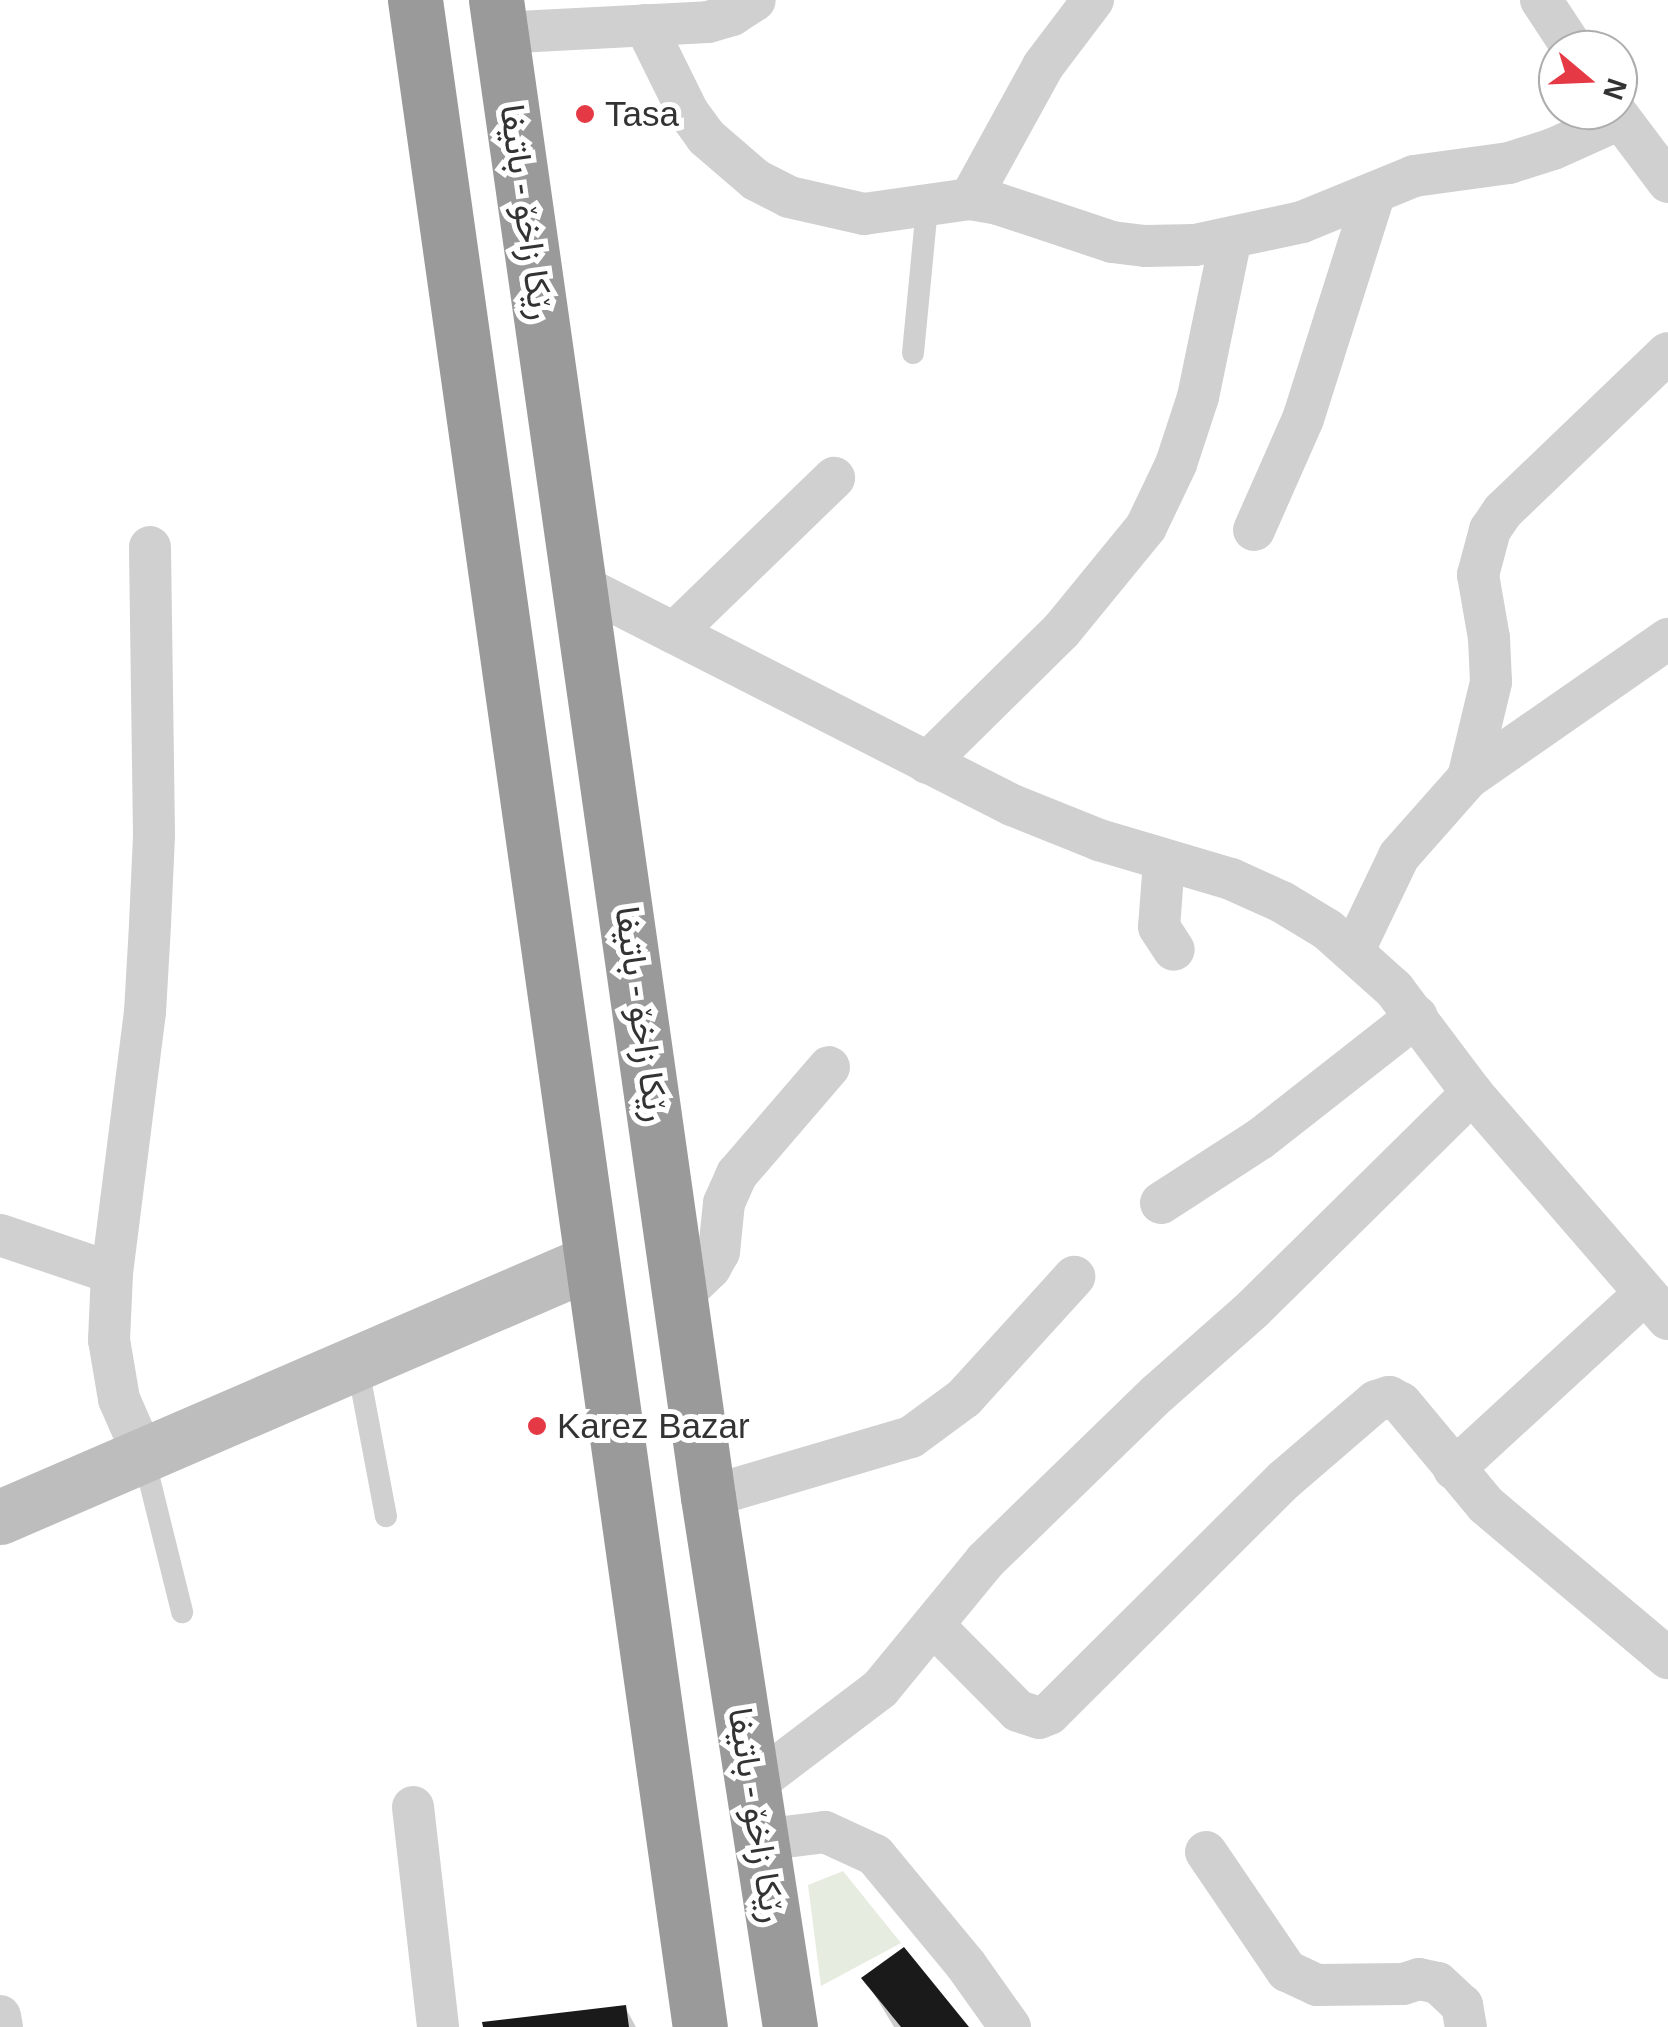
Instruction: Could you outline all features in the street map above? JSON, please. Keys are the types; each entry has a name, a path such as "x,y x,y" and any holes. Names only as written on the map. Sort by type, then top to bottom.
{"highway":[{"path":"415,0 700,2027"},
{"name":"رێکا زاخۆ - باتیفا","path":"498,16 582,586 708,1497 790,2027"}],"street":[{"path":"498,16 645,25 708,22 732,15 756,0"},
{"path":"970,199 1043,66 1093,0"},
{"path":"1541,0 1561,30"},
{"path":"645,25 688,112 706,137 756,180 821,208 864,214 970,199 998,204 1112,242 1168,247 1302,222 1414,176 1538,154 1585,130"},
{"path":"1629,130 1668,182"},
{"path":"1254,530 1304,419 1375,192"},
{"path":"927,763 1061,631 1146,527 1176,464 1198,397 1231,238"},
{"path":"1468,778 1491,682 1490,638 1478,575 1490,530 1503,511 1668,353"},
{"path":"674,633 834,478"},
{"path":"142,1454 118,1399 112,1369 112,1274 145,1012 150,924 154,835 150,547"},
{"path":"582,586 1029,812 1164,860 1232,879 1282,902 1354,950 1417,1016 1472,1092 1656,1308 1454,1469"},
{"path":"1354,950 1398,856 1468,778 1668,639"},
{"path":"1164,860 1159,927 1174,950"},
{"path":"1161,1204 1330,1088 1417,1016"},
{"path":"681,1296 710,1268 719,1252 724,1203 738,1174 829,1067"},
{"path":"752,1786 872,1696 968,1579 1061,1486 1253,1308 1472,1092"},
{"path":"0,1235 112,1274"},
{"path":"0,1517 590,1262"},
{"path":"708,1497 912,1437 964,1398 1074,1278"},
{"path":"933,1625 1018,1710 1039,1718 1056,1707 1284,1480 1376,1401 1388,1397 1401,1403 1454,1469 1537,1552 1668,1658"},
{"path":"412,1808 438,2027"},
{"path":"760,1840 825,1832 875,1855 966,1965 1010,2027"},
{"path":"1206,1852 1288,1971 1301,1980 1317,1985 1404,1984 1419,1979 1438,1983 1462,2005 1466,2027"},
{"path":"0,2016 2,2027"}],"lane":[{"path":"913,352 927,206"},
{"path":"357,1362 386,1516"},
{"path":"142,1454 182,1612"}],"shaded area":[{"path":"843,1871 901,1943 821,1986 808,1885"}],"building":[{"path":"904,1947 969,2027 901,2027 861,1978"},
{"path":"626,2005 629,2027 483,2027 482,2022"}],"place":[{"name":"Tasa","path":"585,114"},
{"name":"Karez Bazar","path":"537,1426"}]}
